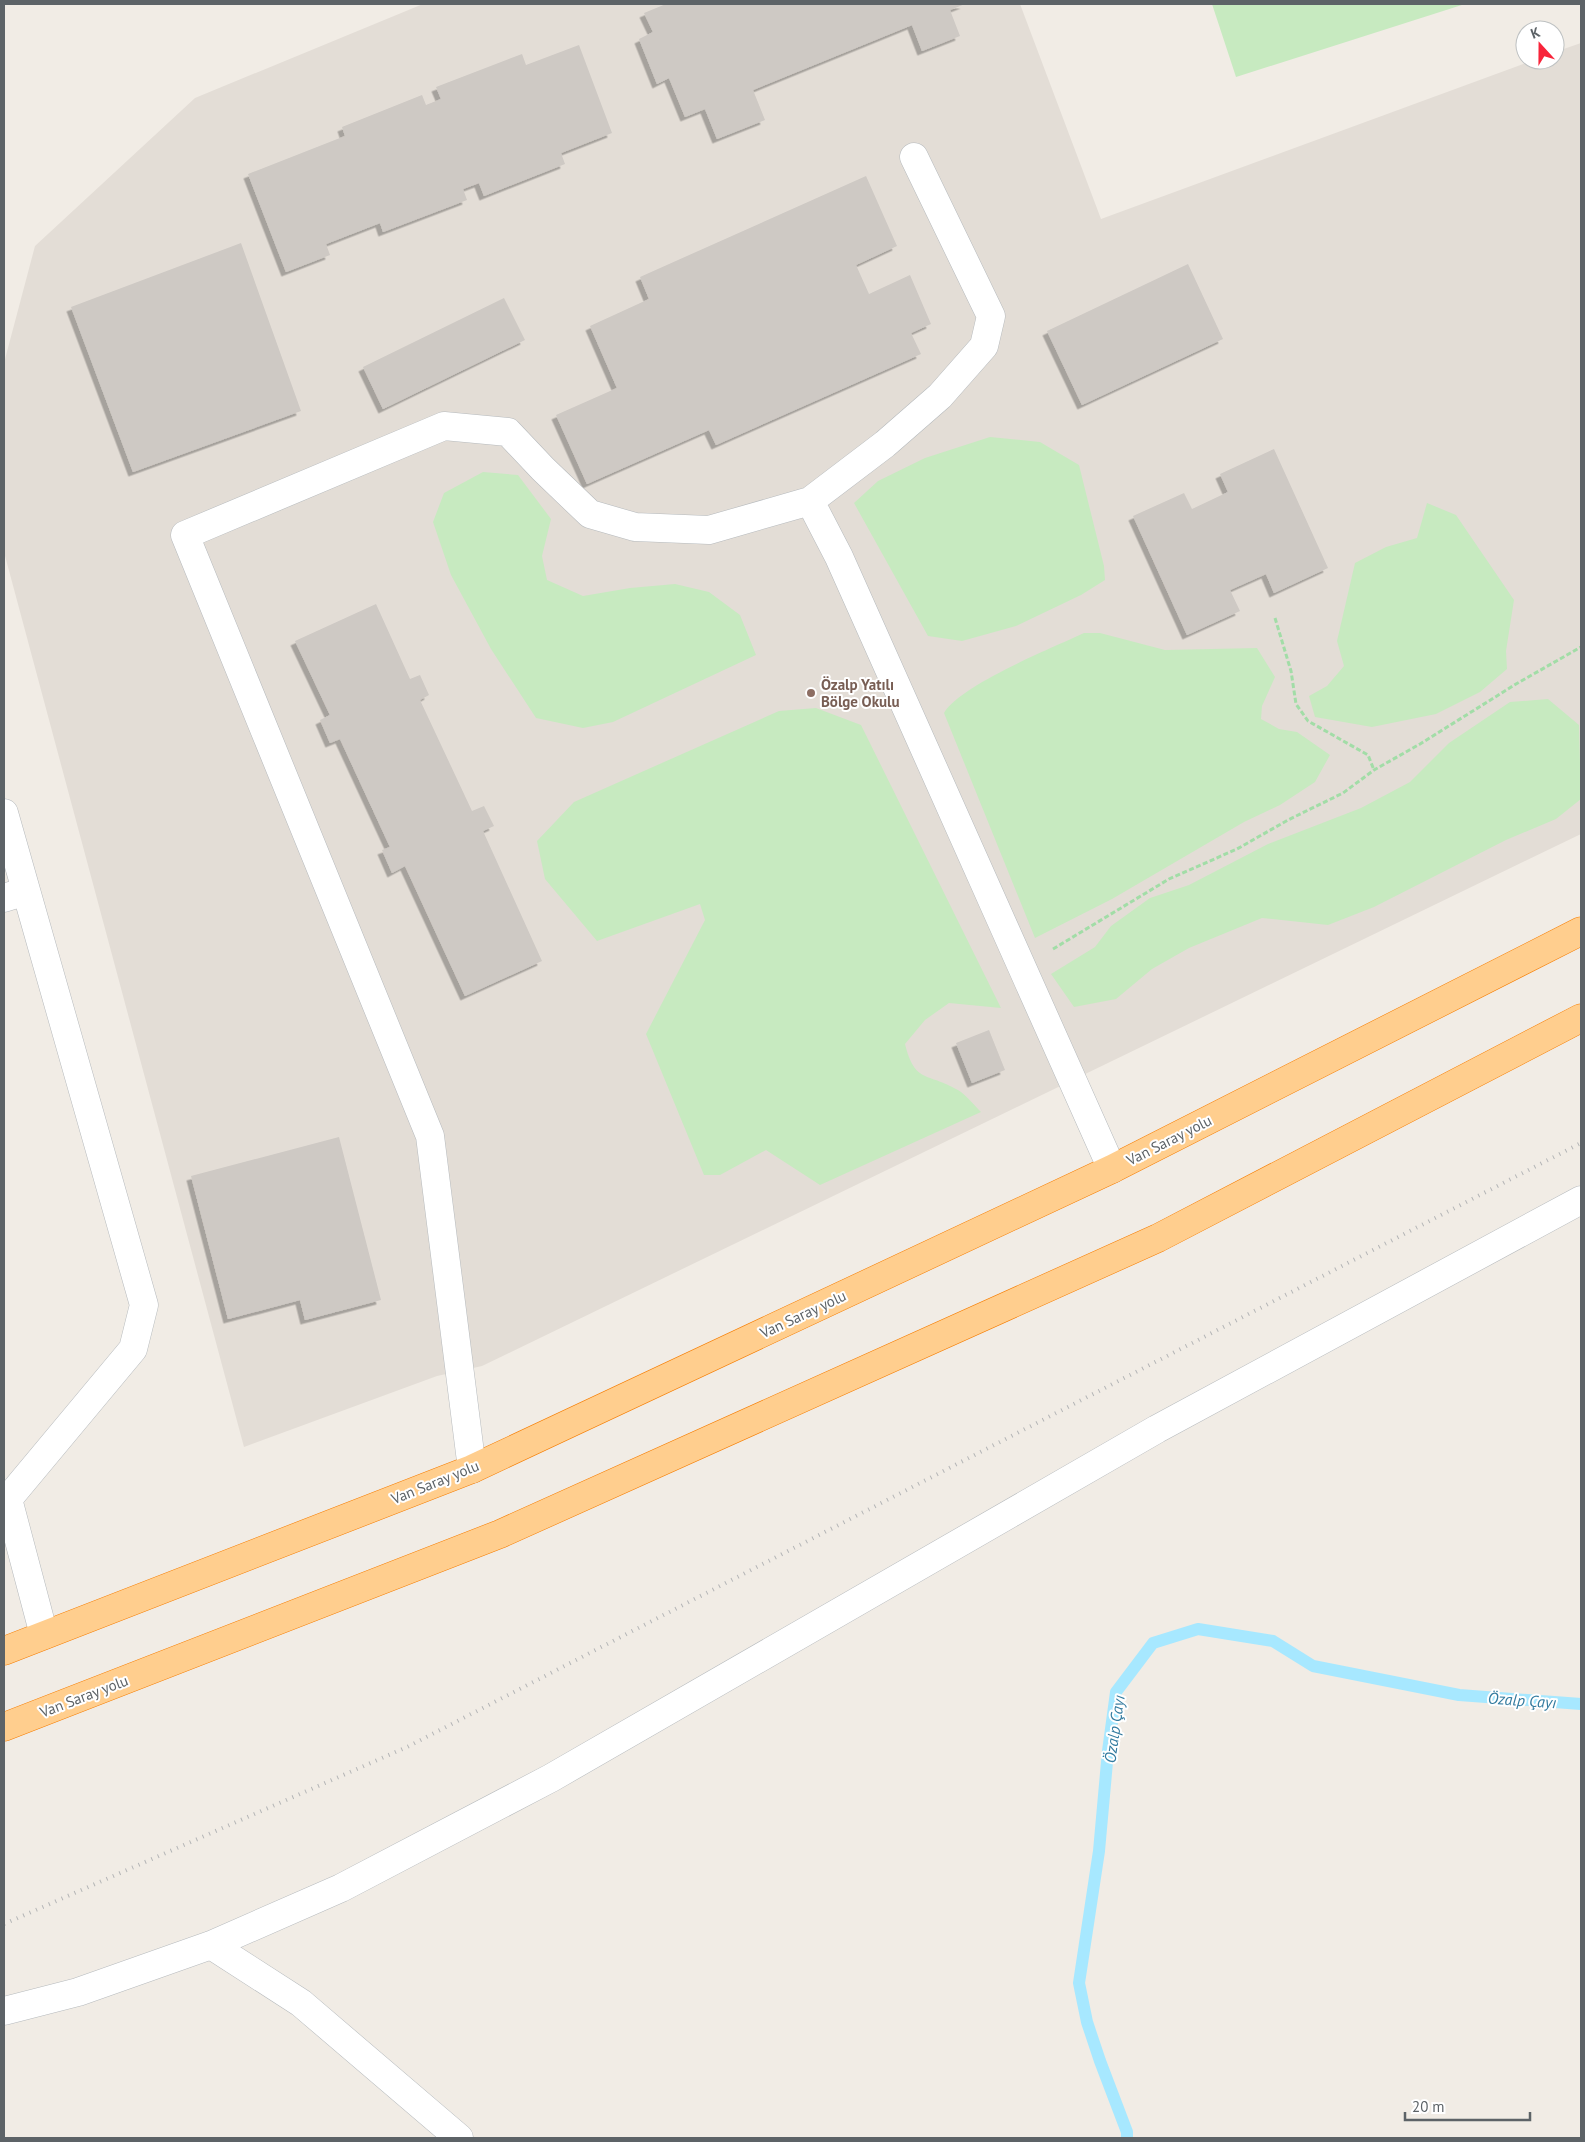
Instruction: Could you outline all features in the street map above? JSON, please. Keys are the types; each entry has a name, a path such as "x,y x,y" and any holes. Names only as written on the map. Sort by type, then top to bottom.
{"highway":[{"name":"Van Saray yolu","path":"4,1650 472,1468 1112,1169 1581,932"},
{"name":"Van Saray yolu","path":"4,1728 500,1534 1158,1238 1581,1018"}],"street":[{"path":"472,1468 430,1136 184,535 444,426 508,432 543,470 590,514 635,527 709,530 810,501 885,444 940,396 984,346 991,316 914,157"},
{"path":"810,501 839,557 1112,1169"},
{"path":"4,813 15,894 144,1305 133,1349 8,1499 44,1635"},
{"path":"4,2011 78,1992 211,1945 341,1888 551,1778 1157,1429 1581,1200"},
{"path":"211,1945 301,2003 459,2138"}],"path":[{"path":"1275,618 1292,671 1296,704 1308,721 1368,754 1374,770"},
{"path":"1023,968 1169,879 1237,849 1288,820 1343,793 1374,770 1581,647"}],"shaded area":[{"name":"Özalp Yatılı Bölge Okulu","path":"423,4 1020,4 1101,219 1515,67 1515,70 1565,70 1565,49 1581,43 1581,834 482,1366 437,1376 244,1447 4,552 4,363 35,246 195,98"}],"green space":[{"path":"1212,4 1465,4 1236,77"},
{"path":"990,437 1040,442 1079,465 1104,566 1105,580 1081,595 1016,626 962,641 928,636 854,503 878,481 925,458"},
{"path":"483,472 518,475 551,519 542,556 547,580 583,596 630,588 675,584 709,592 740,615 756,655 613,722 583,728 536,718 491,649 451,575 433,522 444,493"},
{"path":"1427,503 1456,515 1514,600 1506,651 1507,669 1480,692 1436,714 1372,727 1315,717 1309,696 1327,686 1344,666 1337,641 1355,563 1386,547 1417,538"},
{"path":"1084,633 1100,633 1165,650 1257,648 1275,677 1262,706 1261,719 1279,729 1297,732 1330,755 1315,782 1280,805 1244,822 1112,899 1035,938 944,713 953,702 987,679"},
{"path":"1548,699 1579,725 1581,799 1556,819 1506,840 1374,907 1328,925 1262,918 1189,948 1152,969 1116,999 1074,1007 1051,974 1095,947 1111,926 1150,898 1189,885 1268,844 1361,808 1410,782 1449,743 1510,702"},
{"path":"816,708 861,725 1001,1008 949,1003 925,1020 905,1044 913,1066 918,1071 958,1090 981,1112 820,1185 766,1150 720,1175 704,1175 646,1034 705,920 700,904 597,941 545,879 537,841 574,802 779,711"}],"building":[{"path":"666,4 965,4 950,10 960,36 922,51 912,25 753,90 765,120 717,139 705,109 685,117 669,78 657,84 639,39 653,32 644,13"},
{"path":"579,45 612,133 561,153 565,164 484,196 479,183 463,189 467,200 383,232 380,223 326,244 330,255 286,272 248,174 345,136 342,127 422,95 426,105 441,99 436,87 522,54 526,65"},
{"path":"866,176 897,246 856,265 869,294 910,275 931,324 911,333 921,354 716,445 709,430 587,484 556,415 617,388 590,326 649,299 640,277"},
{"path":"241,243 301,411 133,472 71,307"},
{"path":"1188,264 1223,339 1082,405 1047,331"},
{"path":"504,298 525,340 383,409 363,367"},
{"path":"1274,449 1328,568 1274,593 1266,574 1230,590 1240,611 1187,635 1133,516 1184,493 1192,509 1228,492 1220,474"},
{"path":"376,604 410,679 420,675 429,695 420,700 472,811 484,806 494,826 483,831 542,961 465,996 405,866 392,873 382,850 390,847 340,739 330,743 320,720 330,715 295,641"},
{"path":"989,1030 1005,1070 972,1083 956,1043"},
{"path":"339,1137 381,1300 305,1320 300,1300 228,1319 191,1176"}],"waterway":[{"name":"Özalp Çayı","path":"1127,2138 1127,2132 1087,2022 1079,1983 1099,1851 1108,1751 1116,1692 1153,1643 1198,1629 1273,1641 1313,1666 1459,1695 1581,1704"}],"railway":[{"path":"4,1924 407,1747 1581,1143"}],"place":[{"name":"Özalp Yatılı Bölge Okulu","path":"811,693"}]}
